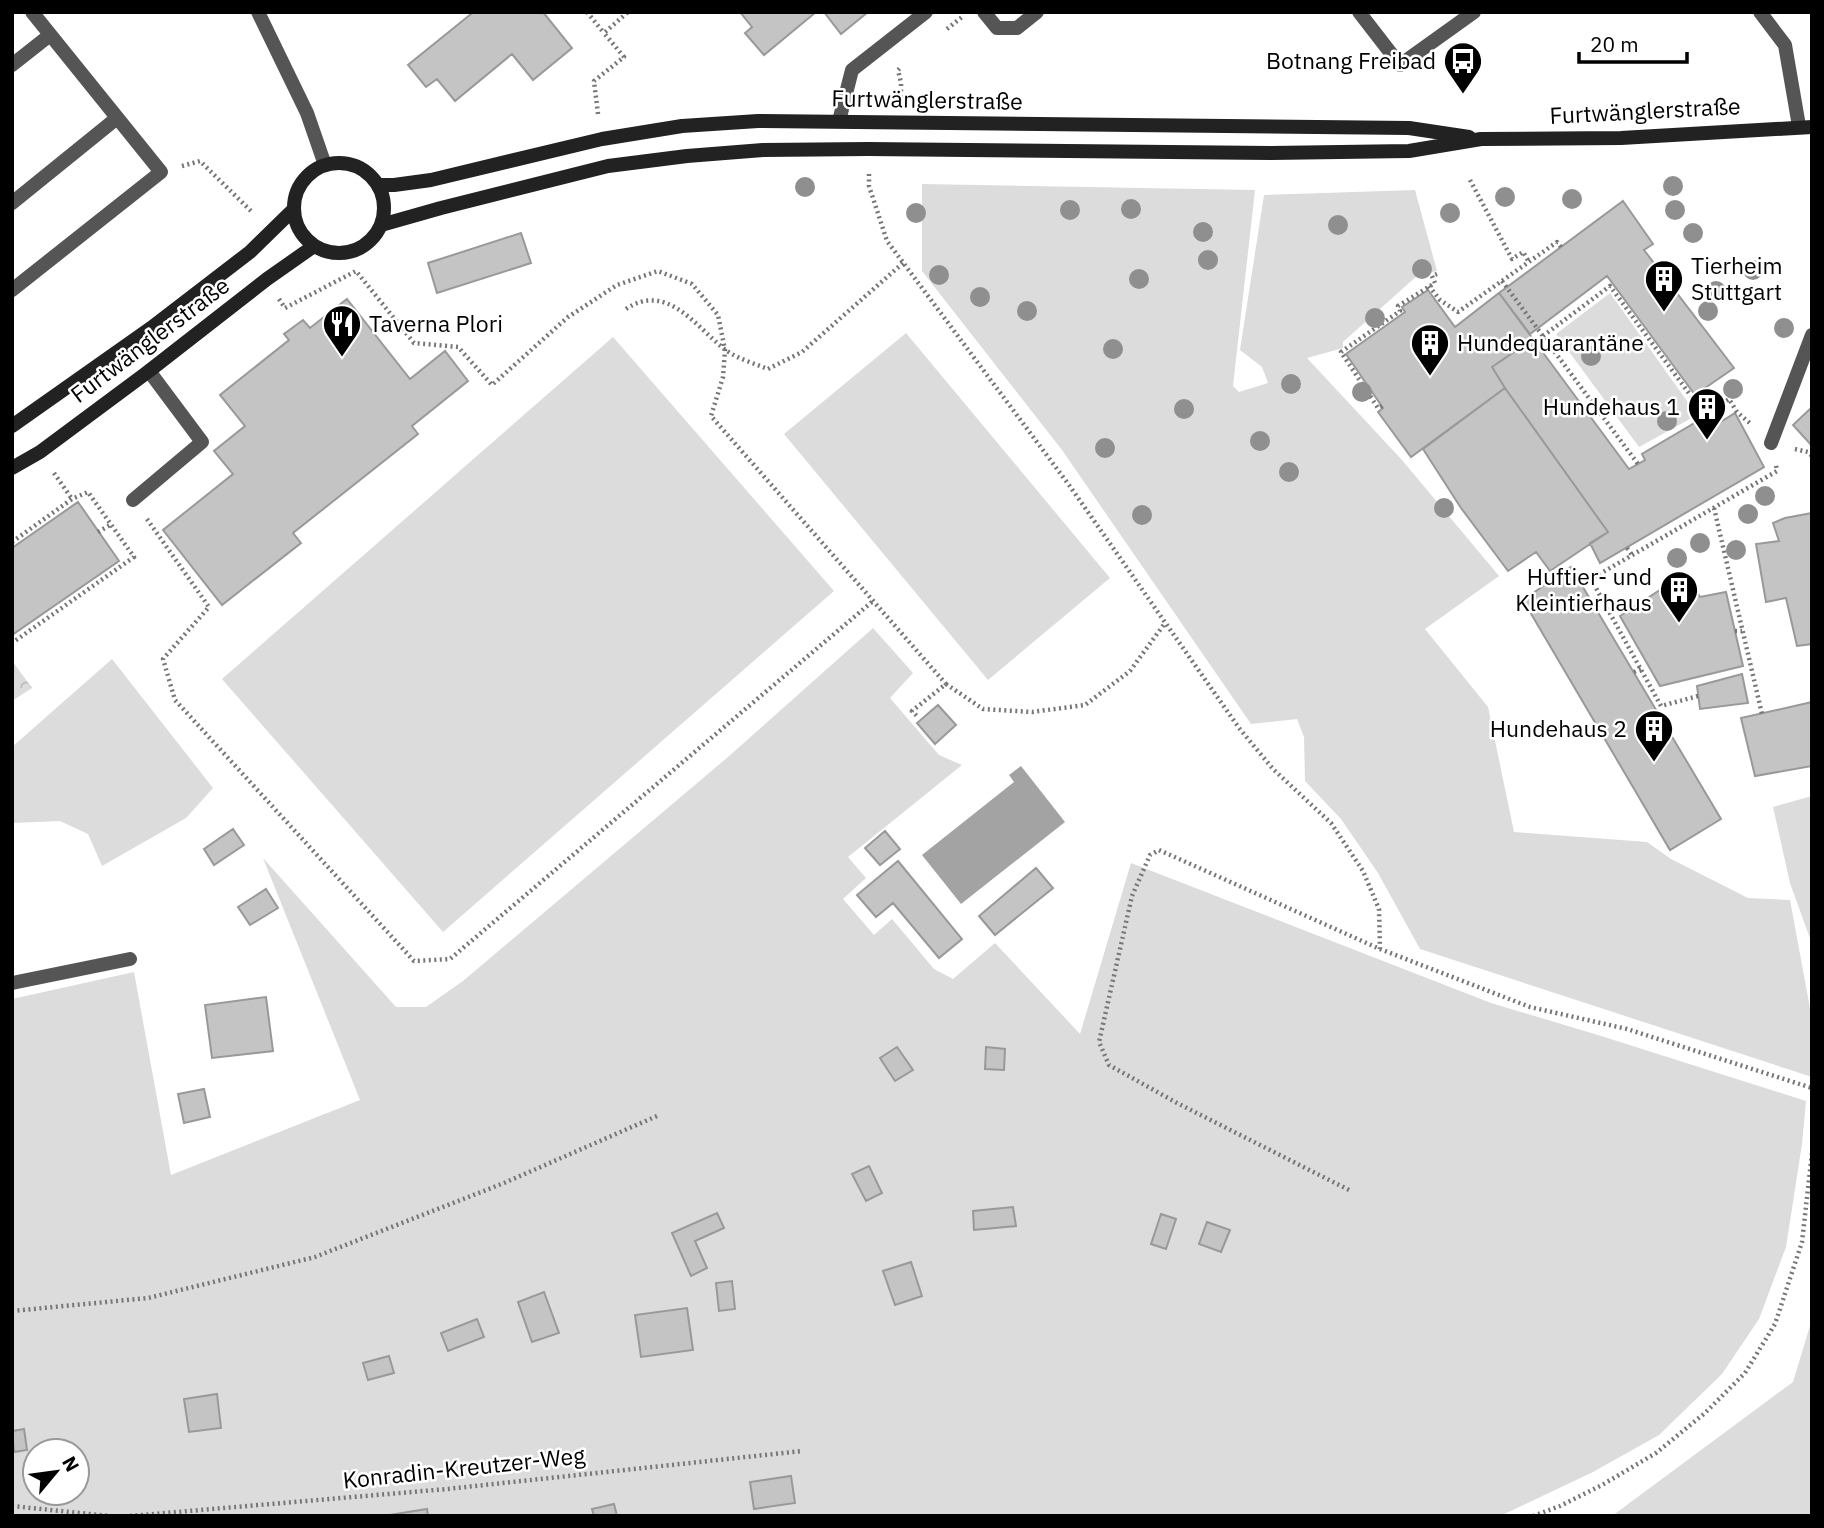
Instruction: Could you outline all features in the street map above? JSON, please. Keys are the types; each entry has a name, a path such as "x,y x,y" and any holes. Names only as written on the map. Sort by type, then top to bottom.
{"main road":[{"name":"Furtwänglerstraße","path":"378,185 431,180 602,139 682,126 758,121 1409,128 1481,139"},
{"name":"Furtwänglerstraße","path":"381,225 608,166 763,150 1257,153 1409,151 1481,139 1621,138 1805,126"},
{"path":"340,163 355,166 378,185 384,211 381,225 365,246 339,254 326,252 303,236 293,209 303,182 313,172 326,165 340,163"},
{"name":"Furtwänglerstraße","path":"12,426 151,328 250,252 293,209"},
{"name":"Furtwänglerstraße","path":"12,468 40,452 267,278 314,246"}],"street":[{"path":"12,290 161,172 32,12"},
{"path":"258,12 307,113 326,165"},
{"path":"839,121 852,71 926,12"},
{"path":"984,12 997,28 1017,28 1037,12"},
{"path":"1359,12 1400,65 1474,12"},
{"path":"1759,12 1785,45 1805,126"},
{"path":"12,65 50,35"},
{"path":"12,203 117,118"},
{"path":"1771,443 1812,335"},
{"path":"134,500 202,442 149,371"},
{"path":"12,983 130,959"}],"path":[{"path":"587,12 624,57 594,81 595,99"},
{"path":"604,33 628,12"},
{"path":"938,36 968,12"},
{"path":"901,83 898,70 908,61"},
{"path":"868,149 869,186 887,241 1069,485 1238,728 1273,769 1331,823 1363,871 1379,909 1380,949"},
{"path":"161,172 200,161 260,221"},
{"path":"1470,180 1512,259 1522,252 1529,261"},
{"path":"1429,286 1440,300 1458,312 1557,242 1561,247"},
{"path":"626,309 638,301 664,302 688,316 725,350 768,369 802,352 903,263"},
{"path":"267,278 285,308 356,271 414,343 458,347 492,385 569,317 617,285 658,271 692,284 718,315 725,350 723,377 711,416 946,684 983,709 1032,712 1085,705 1130,671 1165,623"},
{"path":"1382,406 1378,408 1341,352 1400,311 1398,306 1435,283 1432,275 1437,274"},
{"path":"1502,281 1638,464"},
{"path":"1543,335 1610,286 1705,415 1729,399 1737,412 1771,443 1777,471 1591,579 1661,705 1698,696"},
{"path":"12,541 72,499 88,492 134,557 12,643"},
{"path":"1714,508 1762,714"},
{"path":"98,532 112,524"},
{"path":"162,540 209,607 163,659 175,701 414,961 450,959 873,601"},
{"path":"1627,548 1632,555"},
{"path":"1735,631 1742,631"},
{"path":"1634,672 1641,669"},
{"path":"918,717 912,711 946,684"},
{"path":"1349,1190 1177,1103 1109,1065 1099,1042 1132,896 1150,855 1159,850 1380,949 1530,1007 1628,1028 1812,1088"},
{"path":"12,1311 148,1298 315,1258 504,1183 657,1116"},
{"path":"1533,1516 1602,1485 1656,1453 1706,1413 1745,1373 1775,1324 1802,1242 1812,1153"},
{"name":"Konradin-Kreutzer-Weg","path":"130,1516 446,1489 802,1451"},
{"path":"12,1506 109,1516"}],"green space":[{"path":"922,184 1255,190 1233,386 1239,392 1268,383 1262,367 1240,350 1264,195 1415,190 1437,271 1418,275 1343,342 1343,348 1307,358 1402,460 1499,576 1425,629 1488,707 1514,832 1647,842 1671,859 1748,898 1790,900 1812,1019 1812,1077 1420,949 1378,873 1341,819 1305,781 1304,737 1297,719 1251,724 1062,450 922,271"},
{"path":"1610,293 1697,415 1639,447 1556,334"},
{"path":"906,333 1110,578 988,680 784,434"},
{"path":"613,337 834,591 443,932 222,679"},
{"path":"873,628 913,673 890,698 939,755 962,765 848,857 866,878 843,899 874,935 892,919 934,969 953,979 995,943 1080,1034 1131,863 1491,1003 1806,1101 1786,1247 1759,1319 1722,1374 1659,1435 1593,1472 1500,1516 12,1516 12,999 134,972 171,1175 360,1100 263,858 396,1007 426,1007 463,981 728,757"},
{"path":"112,659 213,788 186,818 102,866 88,834 60,821 12,823 12,747"},
{"path":"12,663 32,688 12,701"},
{"path":"1812,796 1812,944 1790,883 1773,807"},
{"path":"1812,1319 1812,1516 1612,1516 1793,1382"}],"shaded area":[{"path":"1021,766 1065,822 961,904 922,855 1014,782 1009,775"}],"building":[{"path":"470,12 543,12 572,48 533,80 512,54 455,101 437,79 426,87 408,65 471,14"},
{"path":"740,12 816,12 764,55 745,33 752,27"},
{"path":"824,12 868,12 841,34"},
{"name":"Tierheim Stuttgart","path":"1623,201 1653,244 1644,250 1734,368 1695,395 1607,276 1530,334 1499,293"},
{"path":"521,233 531,263 437,293 428,263"},
{"name":"Hundequarantäne","path":"1428,290 1455,327 1499,293 1533,339 1492,367 1505,388 1411,457 1378,412 1383,408 1346,354 1405,312 1402,307"},
{"path":"347,299 410,379 445,351 468,381 412,426 418,434 293,533 301,543 222,605 163,530 233,474 214,451 245,426 220,395 289,340 284,334 303,320 310,328"},
{"name":"Hundehaus 1","path":"1533,339 1629,469 1645,460 1642,454 1703,418 1711,428 1735,413 1764,467 1600,563 1590,543 1608,532 1492,367"},
{"path":"1505,388 1608,532 1550,571 1536,552 1508,571 1461,508 1423,449"},
{"path":"1812,407 1812,446 1793,425"},
{"path":"78,502 119,561 12,635 12,548"},
{"path":"1812,513 1812,644 1797,646 1786,598 1766,602 1756,544 1779,541 1773,523"},
{"name":"Hundehaus 2","path":"1571,567 1721,819 1670,850 1523,600"},
{"name":"Huftier- und Kleintierhaus","path":"1686,573 1700,597 1726,592 1743,666 1660,686 1620,616"},
{"path":"1742,674 1748,703 1700,709 1697,686"},
{"path":"1812,702 1812,766 1755,776 1741,718"},
{"path":"938,705 956,725 935,744 917,723"},
{"path":"233,829 244,845 214,865 204,849"},
{"path":"885,831 900,849 880,865 865,848"},
{"path":"898,861 962,939 939,958 893,903 876,917 857,895"},
{"path":"1036,868 1053,888 995,935 979,916"},
{"path":"266,889 278,908 250,925 238,907"},
{"path":"266,997 273,1051 212,1058 205,1005"},
{"path":"897,1047 913,1070 895,1081 880,1058"},
{"path":"986,1047 1005,1049 1004,1070 985,1069"},
{"path":"204,1089 210,1117 184,1123 178,1094"},
{"path":"869,1166 882,1193 866,1201 852,1174"},
{"path":"1013,1207 1016,1226 974,1230 973,1211"},
{"path":"717,1213 724,1228 695,1241 707,1268 691,1276 672,1233"},
{"path":"1161,1214 1176,1219 1166,1249 1151,1244"},
{"path":"1207,1222 1230,1230 1221,1252 1199,1244"},
{"path":"911,1262 922,1296 895,1305 883,1271"},
{"path":"732,1281 735,1309 719,1311 716,1283"},
{"path":"544,1292 559,1333 532,1342 518,1302"},
{"path":"687,1308 693,1350 641,1357 635,1315"},
{"path":"477,1319 484,1337 448,1351 441,1333"},
{"path":"389,1356 394,1373 368,1380 363,1363"},
{"path":"217,1394 221,1428 189,1432 184,1399"},
{"path":"24,1429 25,1437 21,1437 21,1451 14,1452 12,1431"},
{"path":"791,1476 795,1503 754,1509 750,1482"},
{"path":"614,1504 617,1516 594,1516 592,1509"},
{"path":"427,1509 428,1516 389,1516 389,1515"}],"place":[{"name":"Botnang Freibad","path":"1463,95"},
{"name":"Tierheim Stuttgart","path":"1664,313"},
{"name":"Taverna Plori","path":"342,358"},
{"name":"Hundequarantäne","path":"1430,377"},
{"name":"Hundehaus 1","path":"1707,441"},
{"name":"Huftier- und Kleintierhaus","path":"1679,624"},
{"name":"Hundehaus 2","path":"1654,763"}]}
